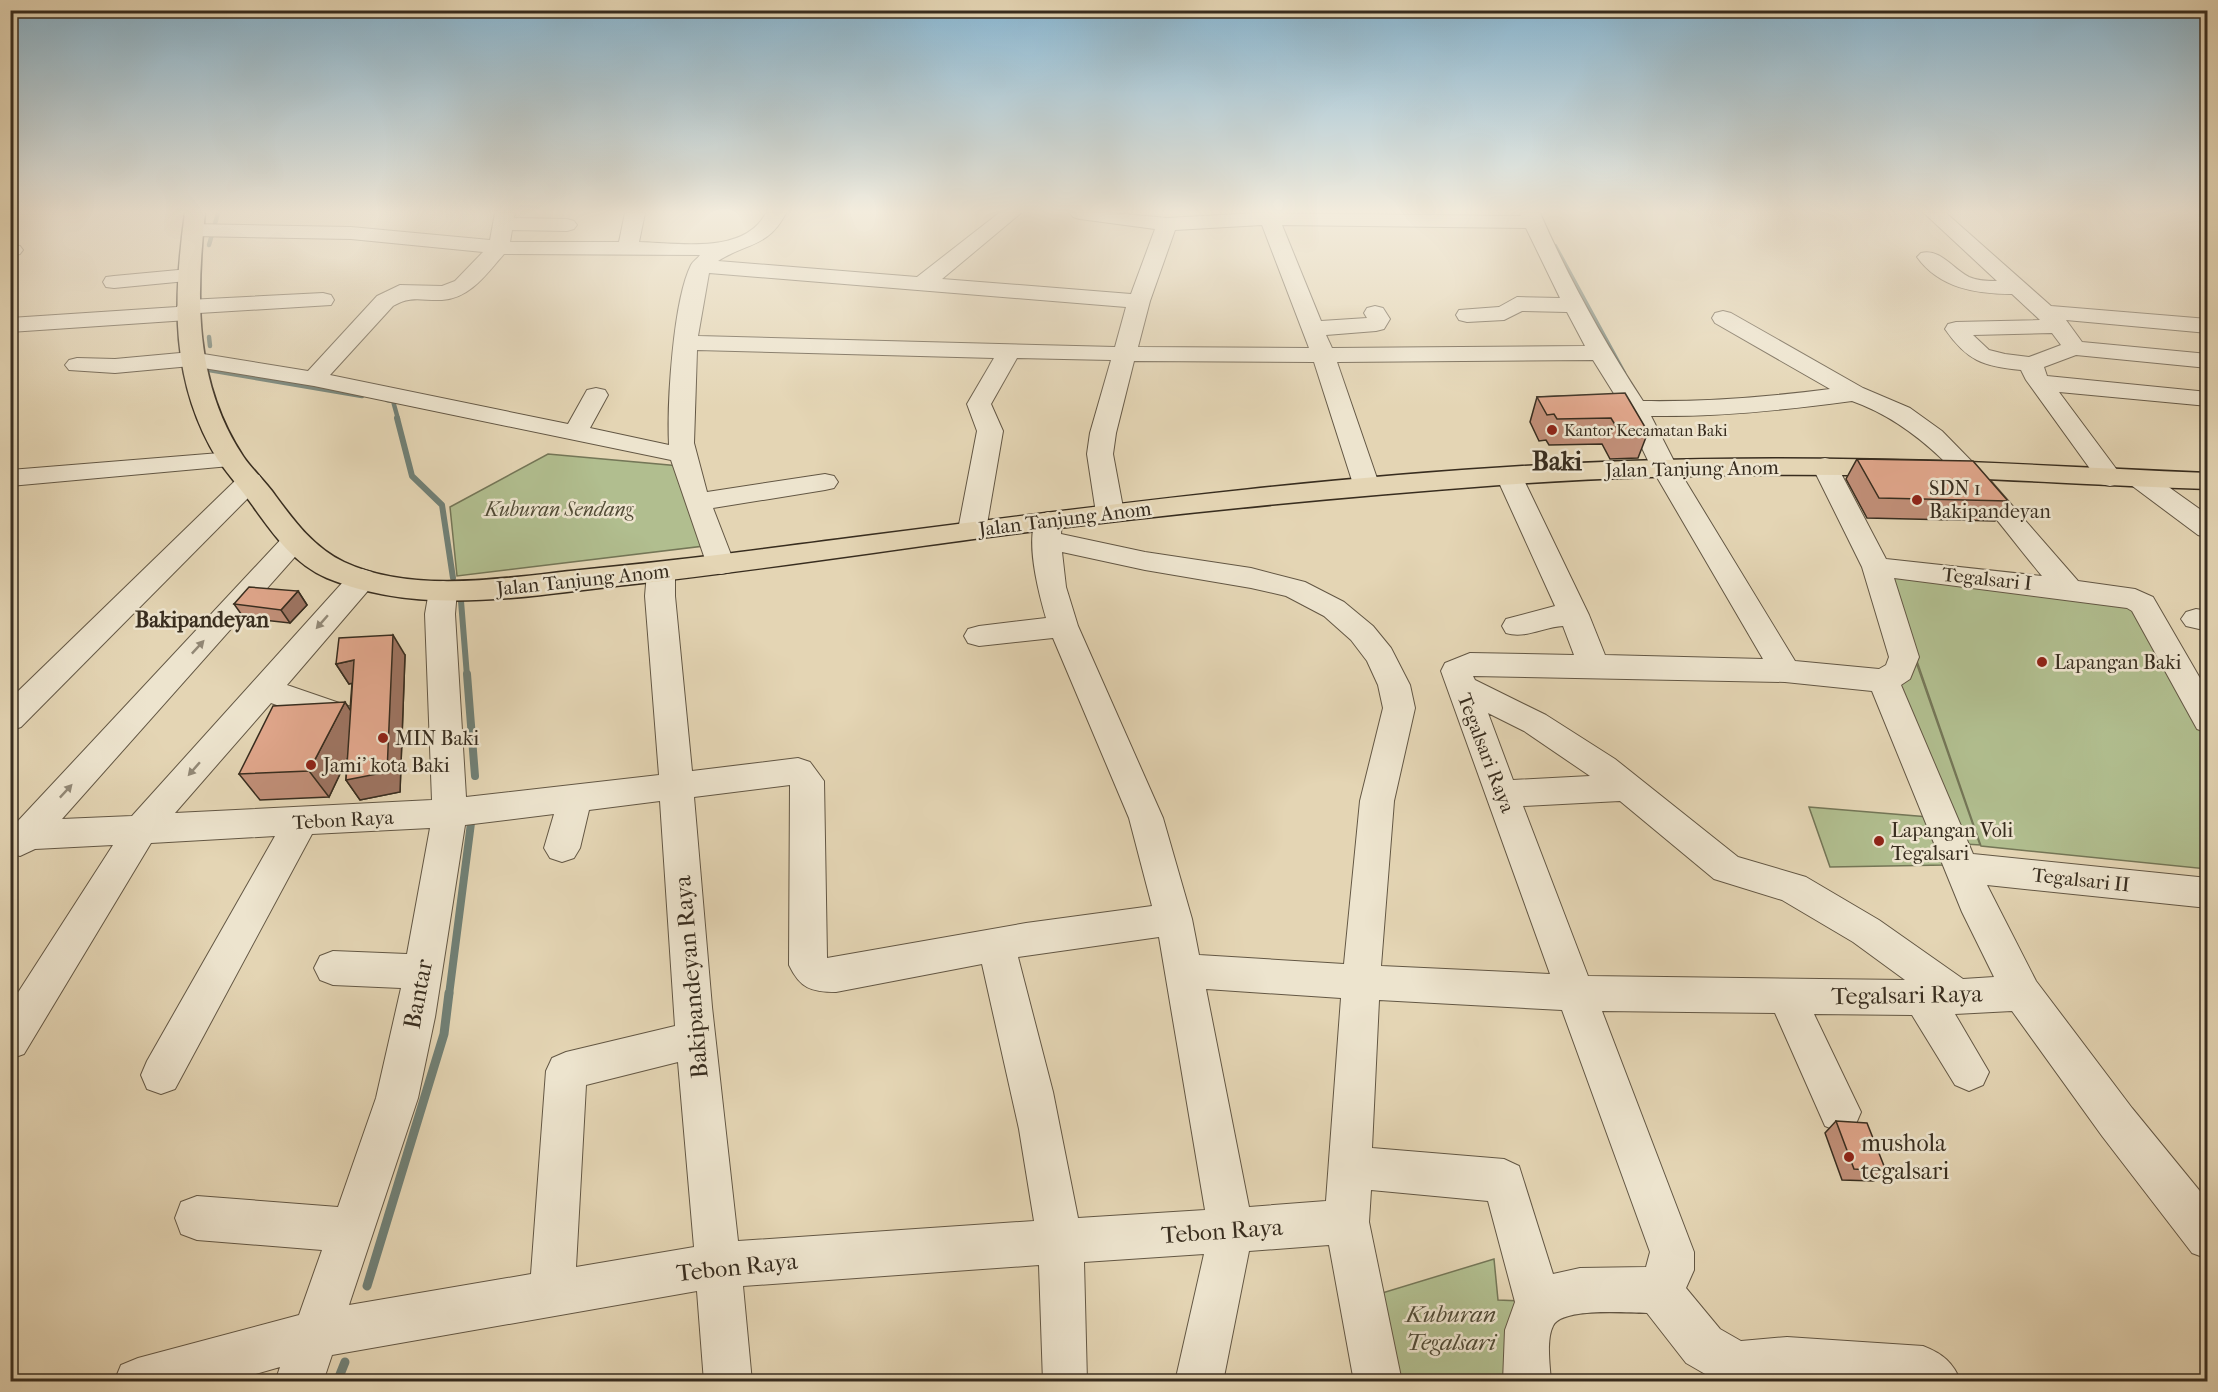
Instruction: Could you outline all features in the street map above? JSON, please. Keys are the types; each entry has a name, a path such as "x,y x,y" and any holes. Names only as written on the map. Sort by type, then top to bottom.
{"main road":[{"name":"Jalan Tanjung Anom","path":"189,278 188,316 191,359 202,403 241,470 295,541 326,565 362,579 419,590 486,589 661,572 972,530 1047,530 1110,513 1509,476 1664,467 1825,466 2208,481"}],"street":[{"path":"114,282 157,278"},
{"path":"314,379 389,297 405,291 444,293 458,290 469,278"},
{"path":"696,278 684,367 682,455 721,565"},
{"path":"857,278 1139,301"},
{"path":"923,283 929,278"},
{"path":"1110,513 1100,454 1124,354 1147,278"},
{"path":"1292,278 1323,355 1367,488"},
{"path":"1560,278 1600,352 1635,408 1664,467 1785,671"},
{"path":"1955,278 1978,287 2017,287"},
{"path":"2007,278 2052,319 2072,342 2074,348"},
{"path":"10,325 188,316 323,300"},
{"path":"1467,315 1504,313 1517,304 1575,305"},
{"path":"1312,329 1376,324 1379,319 1375,313"},
{"path":"121,333 188,316"},
{"name":"Tegalsari I","path":"1723,318 1854,393 1887,406 1918,424 1933,436 1965,470 2069,588"},
{"path":"2208,326 2052,319 1956,329 1970,348 1980,356 2036,374 2208,399"},
{"path":"687,343 1124,354 1323,355 1600,352"},
{"path":"2036,374 2074,348 2208,361"},
{"path":"972,530 990,431 979,404 1009,352"},
{"path":"77,365 116,366 191,359 314,379 682,455"},
{"path":"2036,374 2110,478"},
{"path":"1635,408 1698,409 1765,405 1854,393"},
{"path":"575,433 596,395"},
{"path":"1509,476 1574,615 1594,666 1785,671 1884,681 1899,671 1904,657 1876,567 1825,466"},
{"path":"10,478 241,470"},
{"path":"10,719 241,470"},
{"path":"2140,479 2208,529"},
{"path":"699,502 825,482"},
{"path":"1198,1382 1231,1230 1174,919 1146,818 1063,626 1052,586 1047,530 1145,561 1251,578 1295,590 1334,609 1362,633 1380,656 1394,685 1399,708 1377,801 1361,982 1347,1222 1378,1382"},
{"path":"16,841 295,541"},
{"name":"Tegalsari I","path":"1876,567 2069,588"},
{"name":"Bakipandeyan Raya","path":"661,572 660,596 674,786 728,1382"},
{"path":"10,1041 141,829 362,579"},
{"path":"2069,588 2140,601 2208,721"},
{"name":"Bantar","path":"299,1382 330,1332 353,1230 397,1098 458,812 440,614 442,591"},
{"path":"1517,626 1531,620 1574,615"},
{"path":"979,636 1063,626"},
{"name":"Tegalsari Raya","path":"1594,666 1470,664 1456,671 1672,1252 1671,1270 1658,1290"},
{"name":"Tegalsari Raya","path":"1884,681 1911,751 1980,912 2022,993 2117,1122 2208,1237"},
{"path":"1460,686 1535,723 1603,768 1727,869 1793,888 1866,931 1940,997 1969,1072"},
{"path":"264,689 340,715"},
{"name":"Tebon Raya","path":"16,841 141,829 458,812 798,771 807,781 808,965 813,972 822,975 836,975 996,945 1174,919"},
{"path":"1503,794 1627,787"},
{"path":"562,848 576,798"},
{"path":"161,1075 301,822"},
{"name":"Tegalsari II","path":"1963,868 2205,898"},
{"path":"996,945 1045,1158 1059,1242 1065,1378"},
{"path":"333,968 423,972"},
{"name":"Tegalsari Raya","path":"1183,971 1576,993 1940,997 2022,993"},
{"path":"1786,995 1840,1112"},
{"path":"552,1293 566,1071 696,1039"},
{"path":"1350,1167 1504,1181 1539,1305"},
{"path":"197,1218 353,1230"},
{"name":"Tebon Raya","path":"138,1382 330,1332 719,1265 1347,1222"},
{"path":"1527,1382 1527,1336 1532,1318 1539,1305 1578,1291 1658,1290 1703,1346 1724,1360 1741,1365 1787,1361 1911,1368 1923,1370 1937,1382"}],"green space":[{"name":"Kuburan Sendang","path":"548,454 680,466 704,546 457,576 450,507"},
{"name":"Lapangan Baki","path":"1884,566 2125,592 2207,733 2207,869 1981,846"},
{"path":"1915,659 1980,845 1965,844 1898,685"},
{"name":"Lapangan Voli Tegalsari","path":"1809,807 1929,817 1945,865 1830,867"},
{"name":"Kuburan Tegalsari","path":"1494,1259 1498,1300 1522,1301 1519,1381 1387,1381 1369,1297"}],"building":[{"path":"1625,393 1648,432 1620,433 1611,418 1557,419 1554,414 1547,415 1537,397"},
{"path":"1857,459 1973,461 2008,501 1879,498"},
{"path":"249,587 298,591 281,610 234,604"},
{"path":"393,635 387,772 346,780 354,660 336,664 339,638"},
{"path":"345,702 309,771 239,774 273,706"},
{"path":"1836,1121 1867,1123 1886,1171 1854,1169"}],"waterway":[{"path":"1572,278 1624,373"},
{"path":"209,337 210,346"},
{"path":"209,370 362,396"},
{"path":"387,400 393,401 398,419"},
{"path":"397,418 412,476 442,505 453,578"},
{"path":"461,601 467,676"},
{"path":"467,674 475,776"},
{"path":"449,995 471,823"},
{"path":"367,1286 444,1034 449,993"},
{"path":"337,1382 345,1362"}],"place":[{"name":"Kantor Kecamatan Baki","path":"1552,430"},
{"name":"SDN 1 Bakipandeyan","path":"1917,500"},
{"name":"Lapangan Baki","path":"2042,662"},
{"name":"MIN Baki","path":"383,738"},
{"name":"Jami' kota Baki","path":"311,765"},
{"name":"Lapangan Voli Tegalsari","path":"1879,841"},
{"name":"mushola tegalsari","path":"1849,1157"}],"district":[{"name":"Baki","path":"1557,461"},
{"name":"Bakipandeyan","path":"202,620"}]}
